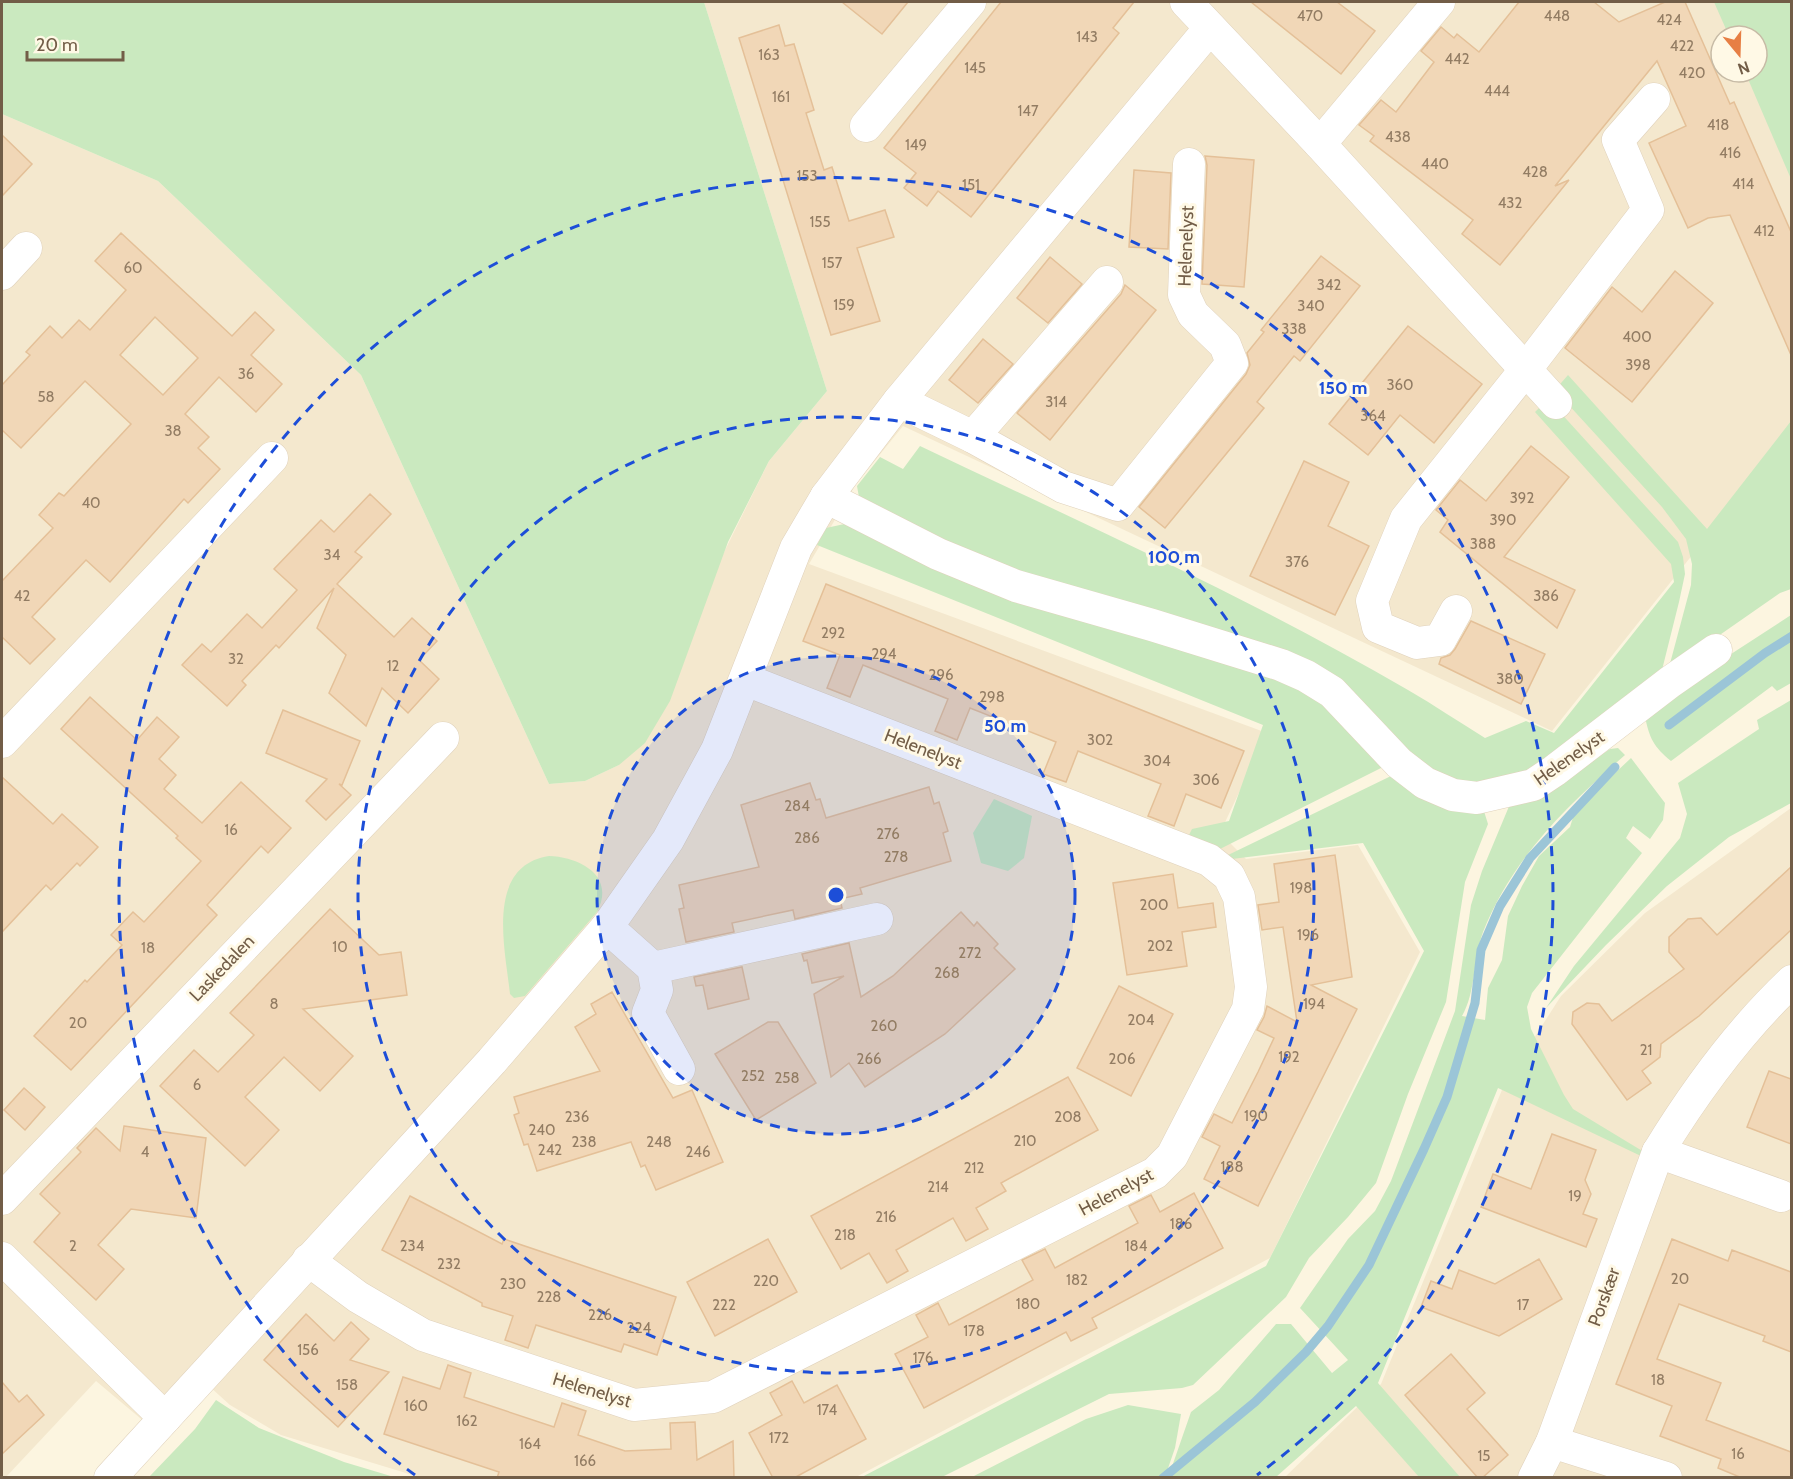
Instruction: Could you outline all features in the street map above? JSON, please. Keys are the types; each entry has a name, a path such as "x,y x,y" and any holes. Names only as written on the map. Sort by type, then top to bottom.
{"street":[{"path":"866,126 970,2"},
{"path":"1186,2 1320,144 1556,403"},
{"path":"1320,144 1439,2"},
{"path":"110,1478 492,1061 607,927 668,840 717,750 796,548 826,496 899,400 1210,28"},
{"path":"1456,611 1440,640 1417,644 1378,627 1372,600 1406,519 1526,369 1648,210 1617,140 1654,99"},
{"name":"Helenelyst","path":"899,400 973,437 1063,487 1118,505 1232,363 1225,345 1193,314 1184,295 1190,164"},
{"path":"2,274 26,248"},
{"path":"973,437 1107,282"},
{"path":"2,742 272,458"},
{"name":"Helenelyst","path":"826,496 938,554 1016,586 1195,638 1281,665 1306,676 1332,692 1399,763 1425,783 1452,795 1477,798 1533,785 1716,650"},
{"name":"Helenelyst","path":"308,1260 358,1297 423,1335 634,1405 713,1397 1155,1173 1172,1156 1248,1009 1251,987 1245,937 1239,897 1229,876 1209,860 746,680"},
{"name":"Laskedalen","path":"2,1199 442,738"},
{"path":"653,968 877,919"},
{"path":"607,927 653,968 657,990 648,1012 680,1069"},
{"name":"Porskær","path":"1534,1478 1552,1442 1658,1152 1738,1036 1791,981"},
{"path":"1658,1152 1781,1196"},
{"path":"2,1258 165,1418"},
{"path":"1552,1442 1666,1478"}],"shaded area":[{"path":"704,2 1720,2 1730,24 1709,24 1709,84 1756,84 1791,161 1791,431 1552,731 903,426 856,484 809,564 1267,733 1220,833 1246,859 1358,845 1420,952 1270,1258 856,1477 419,1477 281,1435 230,1405 199,1377 153,1429 96,1381 6,1477 2,1477 2,114 158,181 361,375 549,784 585,781 619,765 769,461 827,391"},
{"path":"1791,808 1791,1477 1284,1478 1381,1384 1504,1085 1561,996 1645,913"}],"green space":[{"path":"2,2 704,2 827,391 769,461 728,542 670,701 645,743 619,765 585,781 549,784 361,375 158,181 2,114"},
{"path":"1714,2 1791,2 1791,179 1750,84 1769,84 1769,24 1724,24"},
{"path":"1568,375 1707,529 1791,421 1791,589 1780,593 1668,671 1691,585 1692,564 1686,539 1662,507 1555,390"},
{"path":"1548,399 1678,542 1685,574 1660,678 1521,777 1468,784 1434,772 1410,756 1370,714 992,565 860,503 857,486 880,457 903,469 920,446 1167,563 1289,624 1408,690 1485,738 1526,721 1554,733 1674,582 1671,564 1535,412"},
{"path":"849,523 1176,641 1323,698 1385,766 1218,850 1187,839 1192,829 1229,821 1263,725 817,545 826,528"},
{"path":"1791,615 1791,683 1777,691 1772,686 1671,761 1653,742 1645,716 1728,656"},
{"path":"1791,700 1791,803 1729,837 1667,886 1546,1008 1574,966 1680,838 1687,814 1678,783 1759,729 1757,720"},
{"path":"1618,748 1625,755 1582,794 1543,835 1495,905 1480,942 1470,997 1462,1016 1485,1020 1488,988 1502,960 1508,916 1539,856 1570,827 1575,811 1631,758 1665,803 1663,820 1650,839 1633,826 1626,838 1642,853 1532,993 1527,1007 1531,1029 1573,1109 1644,1152 1643,1157 1498,1088 1378,1383 1460,1477 1419,1477 1356,1406 1276,1477 1168,1478 1191,1412 1219,1390 1276,1324 1291,1324 1332,1373 1348,1360 1300,1308 1348,1239 1375,1211 1391,1181 1455,1011 1471,905 1482,871 1510,804 1566,778 1610,749"},
{"path":"1391,776 1483,808 1488,824 1465,882 1446,1002 1408,1094 1376,1183 1309,1258 1286,1297 1193,1385 1182,1388 1109,1394 942,1477 860,1478 1266,1266 1424,951 1363,843 1232,859 1226,856"},
{"path":"994,799 1032,816 1024,858 1008,871 981,863 973,833"},
{"path":"549,856 572,860 592,871 602,888 602,899 597,912 525,996 514,998 510,994 503,933 507,892 515,875 529,863"},
{"path":"216,1400 259,1428 344,1462 394,1477 149,1477 195,1429"},
{"path":"1128,1405 1181,1414 1175,1448 1165,1477 972,1477 1086,1419"}],"building":[{"path":"842,2 908,2 882,34"},
{"path":"1001,2 1134,2 1113,28 1119,33 971,217 938,191 927,206 904,188 916,173 884,148"},
{"path":"1251,2 1337,2 1375,31 1341,74"},
{"path":"1519,2 1594,2 1619,22 1665,2 1685,2 1709,56 1709,84 1721,84 1730,104 1734,102 1791,232 1791,355 1730,215 1708,218 1688,228 1649,143 1686,126 1657,61 1555,186 1569,180 1500,265 1462,234 1473,220 1370,141 1374,136 1359,125 1381,100 1396,112 1434,62 1421,51 1441,27 1454,38 1457,34 1479,52"},
{"path":"779,25 785,46 794,44 814,110 806,113 824,170 832,167 849,221 885,210 894,237 857,248 880,321 831,335 739,38"},
{"path":"2,135 32,164 2,196"},
{"path":"1205,156 1254,160 1244,287 1202,284 1207,165"},
{"path":"1134,170 1171,173 1168,249 1129,247"},
{"path":"121,233 232,336 255,312 274,330 251,355 282,384 256,412 219,377 185,414 209,437 198,448 220,469 188,503 184,499 110,582 86,560 32,617 55,639 30,664 2,637 2,581 53,528 39,515 59,493 64,496 131,424 85,381 21,448 2,430 2,385 30,355 26,352 50,326 62,338 79,320 90,330 126,290 95,261","holes":["155,317 198,358 163,395 120,355"]},
{"path":"1321,256 1360,286 1300,361 1294,356 1257,402 1264,408 1165,528 1139,507 1246,374 1250,365 1247,353 1264,332 1261,330"},
{"path":"1050,257 1082,284 1048,323 1017,298"},
{"path":"1675,271 1713,303 1632,402 1565,348 1612,287 1642,312"},
{"path":"1125,285 1156,310 1050,440 1017,413 1121,294"},
{"path":"1408,326 1482,384 1434,443 1400,415 1368,455 1329,424"},
{"path":"983,339 1013,364 978,403 949,380"},
{"path":"1531,446 1569,477 1504,557 1575,590 1557,628 1440,532 1448,520 1436,510 1460,480 1486,501"},
{"path":"1304,461 1349,482 1328,526 1369,546 1335,615 1250,576"},
{"path":"370,494 391,514 355,552 362,557 337,584 394,637 412,618 437,641 419,660 439,679 408,713 382,688 366,726 329,693 346,655 317,628 334,588 279,648 276,645 242,681 246,685 227,706 182,665 202,644 211,652 247,614 262,628 297,590 274,569 321,520 334,532"},
{"path":"826,584 1244,751 1221,808 1186,794 1174,826 1148,816 1161,784 1078,751 1066,782 1043,774 1056,742 970,708 957,740 935,731 948,699 863,665 850,697 827,688 840,655 803,641"},
{"path":"1471,621 1545,654 1521,704 1439,664 1441,658 1450,655 1455,649"},
{"path":"90,697 137,740 157,717 179,737 159,759 176,775 164,789 202,823 241,782 291,828 268,853 261,846 207,905 217,915 71,1070 34,1036 85,980 87,982 122,945 111,935 133,912 144,922 201,861 176,838 178,836 61,729"},
{"path":"283,710 360,741 342,785 339,784 351,795 326,820 306,801 327,779 266,753"},
{"path":"2,777 53,824 62,814 98,847 80,866 77,863 51,890 46,885 2,932"},
{"path":"810,783 816,800 820,799 826,818 929,787 934,804 939,802 948,831 943,833 951,861 860,888 862,894 840,899 842,908 795,919 793,910 732,923 734,932 686,942 679,909 684,908 679,885 759,867 741,805"},
{"path":"1335,855 1352,977 1311,985 1357,1009 1258,1206 1204,1179 1220,1146 1202,1137 1214,1114 1232,1123 1258,1072 1274,1038 1257,1030 1267,1006 1297,1022 1283,927 1262,930 1258,905 1279,902 1274,864"},
{"path":"1791,867 1791,930 1699,1016 1661,1044 1660,1057 1642,1071 1651,1083 1627,1100 1572,1024 1573,1012 1587,1003 1599,1004 1612,1021 1684,969 1669,952 1669,937 1688,919 1701,918 1717,935"},
{"path":"1173,874 1178,908 1213,903 1216,927 1182,932 1187,966 1127,975 1113,883"},
{"path":"330,909 379,955 401,952 407,995 303,1009 353,1056 320,1091 284,1057 245,1097 279,1130 245,1166 160,1086 194,1050 218,1072 254,1035 230,1013"},
{"path":"961,912 974,926 977,922 998,944 994,948 1015,969 945,1034 865,1087 849,1063 831,1077 814,994 844,976 812,983 807,960 804,961 802,954 849,943 861,997 893,976"},
{"path":"742,967 749,999 708,1009 703,985 696,986 694,977"},
{"path":"1119,986 1173,1014 1131,1096 1077,1068"},
{"path":"612,992 673,1098 692,1090 723,1162 656,1190 645,1165 641,1167 631,1142 537,1171 528,1144 524,1145 514,1115 519,1113 514,1097 600,1071 575,1027 596,1014 591,1004"},
{"path":"768,1022 778,1022 816,1083 756,1120 715,1054"},
{"path":"1769,1071 1791,1079 1791,1144 1747,1127"},
{"path":"1068,1077 1098,1130 1001,1183 1006,1191 976,1208 988,1229 966,1241 953,1218 896,1250 908,1271 887,1283 869,1253 841,1269 811,1216"},
{"path":"24,1088 45,1107 25,1130 4,1110"},
{"path":"124,1126 206,1138 196,1218 131,1209 98,1245 124,1269 96,1300 34,1242 60,1213 40,1194 81,1152 77,1148 96,1128 120,1151"},
{"path":"1552,1134 1596,1150 1585,1180 1591,1194 1583,1214 1597,1219 1586,1247 1481,1207 1493,1174 1531,1189"},
{"path":"1194,1193 1223,1248 1092,1318 1097,1328 1071,1341 1066,1332 924,1408 895,1354 928,1337 916,1315 938,1303 949,1325 1033,1280 1022,1260 1045,1249 1055,1268 1138,1223 1129,1206 1151,1195 1160,1212"},
{"path":"410,1196 502,1244 504,1239 676,1297 657,1355 624,1344 621,1352 536,1325 528,1348 505,1340 513,1316 482,1306 482,1303 382,1250"},
{"path":"768,1239 797,1292 715,1336 687,1282"},
{"path":"1672,1239 1728,1261 1732,1250 1791,1272 1791,1352 1763,1341 1765,1336 1679,1304 1657,1359 1721,1383 1706,1420 1791,1452 1791,1478 1742,1478 1718,1468 1721,1459 1660,1436 1672,1406 1616,1384"},
{"path":"1539,1259 1562,1299 1499,1336 1421,1307 1431,1281 1452,1289 1459,1270 1495,1284"},
{"path":"306,1314 334,1341 351,1322 369,1339 350,1360 389,1372 338,1427 264,1360"},
{"path":"1451,1354 1485,1393 1467,1409 1508,1455 1482,1478 1478,1478 1405,1395"},
{"path":"448,1365 471,1373 464,1397 554,1427 562,1403 586,1411 578,1435 625,1451 671,1449 670,1423 695,1422 697,1460 733,1441 734,1478 497,1478 499,1472 384,1434 403,1377 440,1389"},
{"path":"792,1381 804,1403 837,1385 866,1439 794,1478 773,1478 749,1433 782,1415 770,1393"},
{"path":"2,1382 19,1402 27,1395 44,1415 2,1454"}],"waterway":[{"path":"1669,725 1765,653 1792,636"},
{"path":"1163,1478 1255,1402 1306,1352 1328,1326 1369,1265 1447,1097 1475,1003 1481,950 1500,906 1530,858 1615,767"}]}
